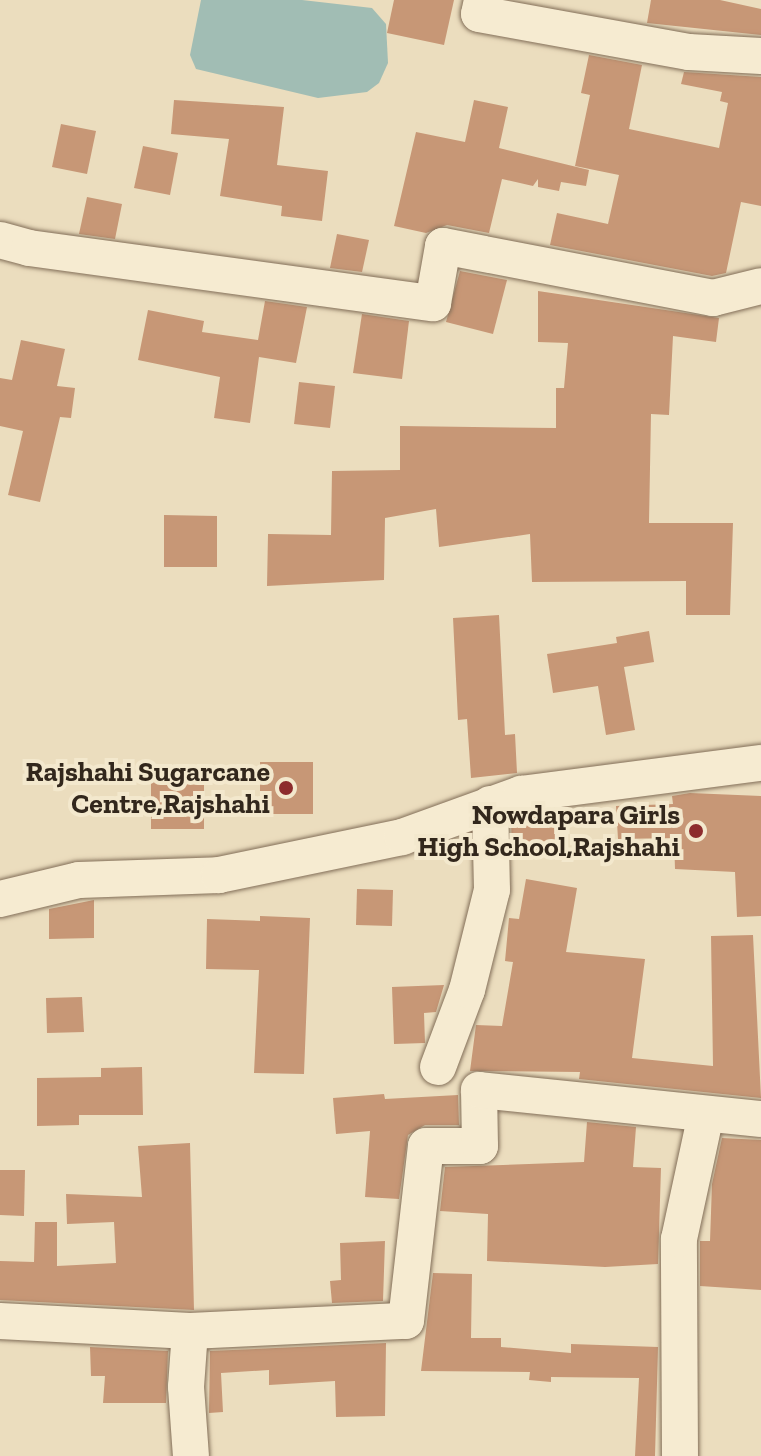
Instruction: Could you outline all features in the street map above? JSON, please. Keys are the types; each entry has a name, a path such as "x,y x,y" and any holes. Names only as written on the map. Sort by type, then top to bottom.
{"street":[{"path":"482,0 479,14 689,52 761,56"},
{"path":"0,240 29,248 433,303 443,246 713,298 761,286"},
{"path":"0,899 79,880 219,875 402,837 521,794 761,763"},
{"path":"438,1067 467,990 492,890 490,804"},
{"path":"0,1321 190,1331 406,1321 426,1146 480,1146 479,1090 761,1119"},
{"path":"680,1456 679,1239 706,1114"},
{"path":"190,1331 186,1387 191,1456"}],"water":[{"path":"201,0 302,0 372,8 386,24 388,63 379,83 367,92 318,98 196,69 190,55"}],"building":[{"path":"394,0 454,0 444,45 387,33"},
{"path":"651,0 720,0 761,9 761,35 647,23"},
{"path":"589,55 642,65 629,129 719,148 728,103 720,101 722,92 681,84 684,72 761,77 761,206 741,202 726,273 712,276 550,245 557,213 608,224 619,175 575,166 590,95 581,93"},
{"path":"174,100 284,107 277,165 328,171 322,221 281,216 282,206 220,196 229,139 171,134"},
{"path":"474,100 508,107 499,148 589,170 586,186 561,182 559,191 538,187 538,179 533,186 502,179 489,233 447,225 426,233 394,226 416,132 465,142"},
{"path":"61,124 96,131 87,174 52,167"},
{"path":"143,146 178,153 170,195 134,188"},
{"path":"87,197 122,204 115,239 79,234"},
{"path":"337,234 369,240 362,272 330,268"},
{"path":"460,271 507,280 493,334 446,322"},
{"path":"538,291 719,318 716,342 673,336 669,415 651,414 649,523 733,523 730,615 686,615 686,581 532,582 530,534 439,547 436,509 385,518 384,580 267,586 268,534 331,535 332,471 400,470 400,426 556,428 556,388 564,388 568,343 538,342"},
{"path":"265,301 307,307 296,363 259,357 250,423 214,418 220,377 138,360 148,310 204,321 202,332 258,340"},
{"path":"362,314 409,321 402,379 353,373"},
{"path":"21,340 65,349 57,386 75,388 71,418 60,417 40,502 8,495 23,431 0,426 0,378 12,380"},
{"path":"299,382 335,386 330,428 294,424"},
{"path":"164,515 217,516 217,567 164,567"},
{"path":"499,615 505,735 515,734 517,773 471,778 467,719 458,720 453,618"},
{"path":"649,631 654,662 624,667 635,730 606,735 598,686 553,693 547,654 617,643 616,637"},
{"name":"Rajshahi Sugarcane Centre,Rajshahi","path":"260,762 313,762 313,814 260,814"},
{"path":"151,777 204,777 204,829 151,829"},
{"path":"690,793 761,796 761,916 737,917 735,872 675,869 674,838 618,839 616,806 673,804 672,796"},
{"path":"565,813 568,848 512,853 511,820"},
{"path":"526,879 577,888 566,952 645,959 632,1058 713,1066 711,936 753,935 761,1098 579,1079 580,1072 470,1071 476,1025 502,1026 513,962 505,961 509,918 519,919"},
{"path":"357,889 393,890 392,926 356,925"},
{"path":"94,900 94,938 49,939 49,909"},
{"path":"260,916 310,918 304,1074 254,1073 259,970 206,969 207,919 260,921"},
{"path":"444,985 436,1012 424,1013 425,1043 394,1044 392,987"},
{"path":"82,997 84,1032 47,1033 46,998"},
{"path":"142,1067 143,1115 79,1115 79,1125 37,1126 37,1078 101,1077 101,1068"},
{"path":"384,1094 385,1099 458,1095 459,1125 425,1125 408,1135 399,1199 365,1197 370,1131 336,1134 333,1098"},
{"path":"587,1122 636,1127 633,1167 661,1168 658,1264 605,1267 487,1261 488,1214 440,1211 445,1167 584,1162"},
{"path":"722,1138 761,1140 761,1290 700,1286 700,1241 710,1241 712,1184"},
{"path":"190,1143 194,1310 0,1300 0,1261 34,1262 35,1222 57,1222 57,1266 116,1263 114,1222 67,1224 66,1194 142,1197 138,1146"},
{"path":"0,1170 25,1170 24,1216 0,1215"},
{"path":"385,1241 383,1301 332,1303 330,1281 341,1280 340,1243"},
{"path":"433,1273 472,1274 471,1338 501,1338 501,1347 571,1353 571,1344 658,1347 655,1456 635,1456 639,1378 551,1377 551,1382 529,1380 530,1372 421,1371"},
{"path":"386,1343 385,1416 336,1417 335,1381 269,1385 269,1370 221,1373 223,1412 209,1413 210,1351"},
{"path":"90,1347 168,1351 166,1403 103,1403 105,1376 91,1376"}],"place":[{"name":"Rajshahi Sugarcane Centre,Rajshahi","path":"286,788"},
{"name":"Nowdapara Girls High School,Rajshahi","path":"696,831"}]}
